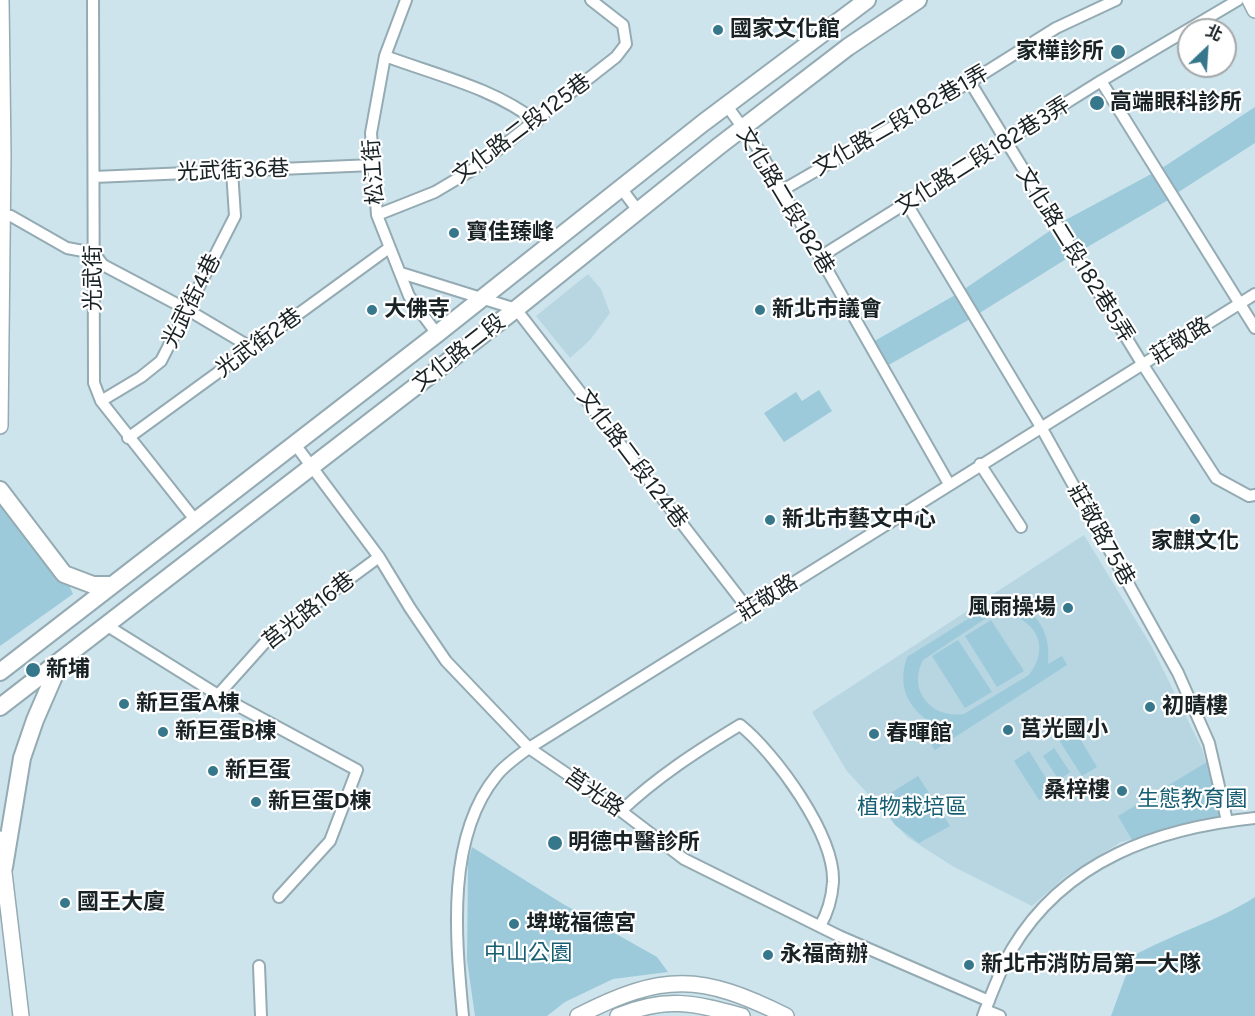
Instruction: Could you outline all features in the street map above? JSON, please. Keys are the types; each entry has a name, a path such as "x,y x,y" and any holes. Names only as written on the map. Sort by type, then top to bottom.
{"main road":[{"path":"0,426 1,0"},
{"name":"文化路二段","path":"0,672 437,334 621,188 867,0"},
{"name":"文化路二段","path":"0,707 516,309 848,47 918,0"},
{"path":"1250,0 1255,10"},
{"path":"0,490 64,574 93,585 112,585"},
{"path":"4,867 22,758 34,720 61,659"},
{"path":"0,839 21,1016"},
{"path":"578,1016 609,1000 647,987 689,982 726,990 786,1016"},
{"path":"618,1016 659,1003 697,1004 742,1016"}],"street":[{"name":"光武街","path":"93,0 94,383 101,401 128,438 196,521"},
{"name":"松江街","path":"406,0 385,56 371,133 377,215 410,296 437,334"},
{"name":"文化路二段125巷","path":"377,215 445,187 472,170 537,122 616,57 626,44 622,25 591,0"},
{"name":"文化路二段182巷1弄","path":"781,191 970,82 1056,28 1116,0"},
{"name":"文化路二段182巷3弄","path":"820,257 1101,81 1238,0"},
{"path":"385,56 496,96 519,107 537,122"},
{"path":"1101,81 1157,166 1255,328"},
{"name":"文化路二段182巷5弄","path":"970,82 1143,365 1216,478 1250,496 1255,495"},
{"name":"文化路二段182巷","path":"727,106 759,150 949,484"},
{"name":"光武街36巷","path":"94,177 373,165"},
{"name":"光武街4巷","path":"101,401 141,377 161,361 235,216 232,171"},
{"path":"621,188 639,212"},
{"name":"莊敬路75巷","path":"907,204 1041,427 1179,673 1209,743 1227,821"},
{"path":"2,215 11,216 68,248 94,253 103,265 188,310 252,348"},
{"name":"光武街2巷","path":"128,438 389,248"},
{"path":"401,273 460,293 484,297 516,309"},
{"name":"莊敬路","path":"463,1016 458,907 460,860 480,801 498,774 529,748 748,609 1255,294"},
{"name":"文化路二段124巷","path":"516,309 748,609"},
{"name":"莒光路","path":"294,443 379,557 446,661 529,748 621,811 684,860 1000,1016"},
{"path":"980,464 1021,527"},
{"name":"莒光路16巷","path":"218,694 269,638 379,557"},
{"path":"106,625 218,694 357,770 330,841 279,897"},
{"path":"621,811 642,791 689,755 740,725 754,736 773,759 822,836 833,882 826,914 820,927"},
{"path":"986,1009 1012,950 1024,932 1039,912 1075,878 1109,857 1151,838 1227,821 1255,818"},
{"path":"259,966 261,1016"}],"shaded area":[{"path":"588,274 601,289 610,313 590,340 570,358 536,316"},
{"name":"莒光國小","path":"1084,535 1152,647 1202,749 1222,817 1121,842 1066,876 1032,906 954,867 907,837 846,770 812,712"}],"green space":[{"path":"1255,107 1255,143 1177,193 1162,168"},
{"path":"1155,172 1170,199 1077,253 1058,224"},
{"path":"1054,228 1071,256 978,314 963,290"},
{"path":"957,294 972,318 885,367 871,343"},
{"path":"819,390 832,411 784,442 764,413 796,392 802,401"},
{"path":"0,490 64,574 73,594 0,646"},
{"path":"995,602 1019,606 1037,619 1047,639 1048,664 1062,656 1067,665 935,750 928,740 944,730 923,717 909,701 903,681 907,657","holes":["994,613 1007,614 1028,624 1039,641 1036,663 1029,675 964,714 941,712 932,707 920,692 918,682 923,660"]},
{"path":"991,620 1024,671 997,687 965,636"},
{"path":"958,640 992,692 965,708 932,656"},
{"path":"1073,727 1097,767 1082,776 1057,737"},
{"path":"1054,748 1070,772 1059,780 1043,756"},
{"path":"1029,751 1054,791 1039,800 1014,761"},
{"name":"生態教育園","path":"1207,762 1222,817 1132,840 1118,816"},
{"name":"植物栽培區","path":"918,776 950,826 919,843 895,825 878,801"},
{"name":"中山公園","path":"472,847 563,904 657,957 668,972 613,979 565,1002 547,1016 475,1016 467,960 468,862"},
{"path":"1255,897 1255,1016 1111,1016 1133,956 1241,906"}],"place":[{"name":"國家文化館","path":"718,30"},
{"name":"家樺診所","path":"1118,52"},
{"name":"高端眼科診所","path":"1097,103"},
{"name":"寶佳臻峰","path":"454,233"},
{"name":"大佛寺","path":"372,310"},
{"name":"新北市議會","path":"760,310"},
{"name":"家麒文化","path":"1195,519"},
{"name":"新北市藝文中心","path":"770,520"},
{"name":"風雨操場","path":"1068,608"},
{"name":"新埔","path":"33,670"},
{"name":"新巨蛋A棟","path":"124,704"},
{"name":"初晴樓","path":"1150,707"},
{"name":"莒光國小","path":"1008,730"},
{"name":"新巨蛋B棟","path":"163,732"},
{"name":"春暉館","path":"874,734"},
{"name":"新巨蛋","path":"213,771"},
{"name":"桑梓樓","path":"1122,791"},
{"name":"新巨蛋D棟","path":"256,802"},
{"name":"明德中醫診所","path":"555,843"},
{"name":"國王大廈","path":"65,903"},
{"name":"埤墘福德宮","path":"514,924"},
{"name":"永福商辦","path":"768,955"},
{"name":"新北市消防局第一大隊","path":"969,965"}]}
